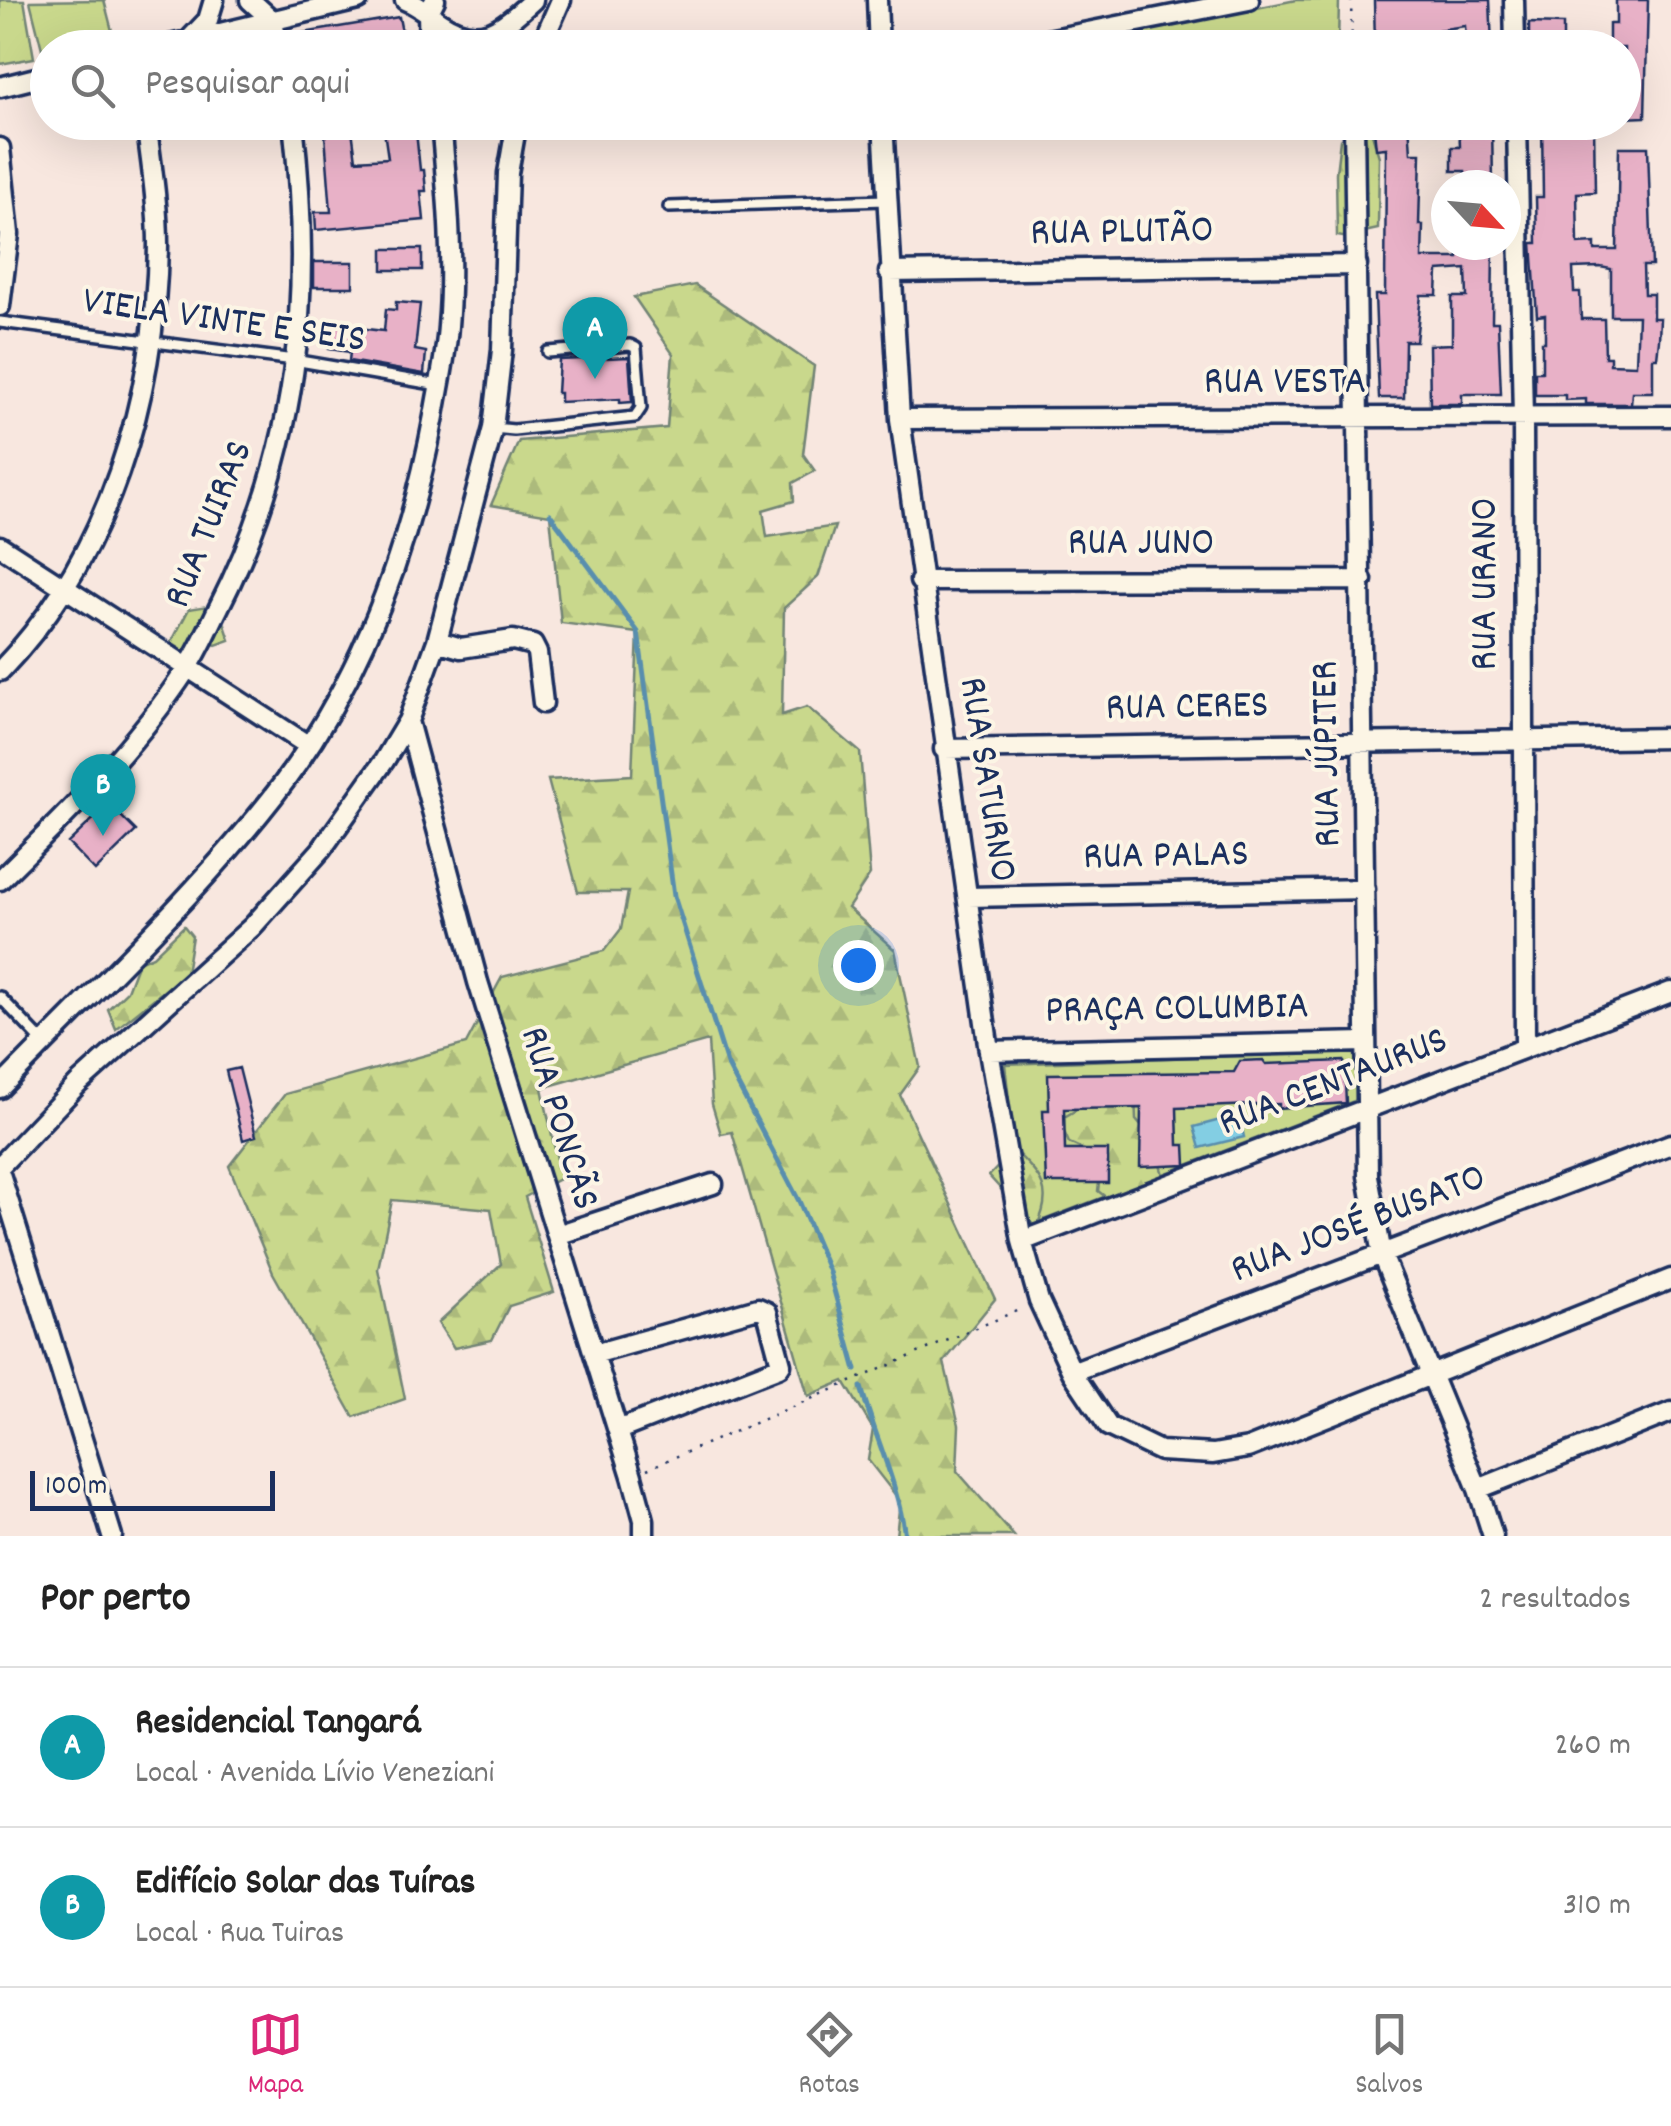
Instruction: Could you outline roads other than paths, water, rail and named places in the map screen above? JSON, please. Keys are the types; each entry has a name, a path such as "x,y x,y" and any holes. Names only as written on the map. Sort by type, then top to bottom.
{"street":[{"path":"198,30 208,20 214,0"},
{"path":"250,0 272,20 274,30"},
{"path":"230,30 358,0"},
{"path":"405,0 432,7 455,30"},
{"path":"491,30 533,0"},
{"path":"548,30 561,0"},
{"path":"878,0 879,30"},
{"path":"1098,30 1249,0"},
{"path":"1514,0 1515,30"},
{"path":"0,87 30,80"},
{"path":"0,671 65,589 120,470 140,404 150,343 158,240 148,140"},
{"name":"RUA TUIRAS","path":"0,880 80,803 188,668 234,579 262,511 283,442 302,299 303,204 295,140"},
{"path":"0,1088 171,916 262,811 309,746 364,649 395,574 420,489 440,385 448,328 451,253 442,140"},
{"path":"0,1166 78,1084 252,927 321,850 408,720 437,641 493,428 502,350 508,173 514,140"},
{"name":"RUA SATURNO","path":"884,140 900,419 920,581 989,1050 1022,1241 1039,1301 1072,1372 1108,1426 1160,1452 1213,1454 1248,1448 1430,1375"},
{"name":"RUA JÚPITER","path":"1354,140 1368,1176 1382,1255 1493,1536"},
{"name":"RUA URANO","path":"1517,140 1525,1046"},
{"path":"0,148 9,234 0,306"},
{"name":"RUA PLUTÃO","path":"889,272 1356,265"},
{"name":"RUA VESTA","path":"900,419 1671,416"},
{"path":"0,546 309,746"},
{"name":"RUA JUNO","path":"920,581 1362,580"},
{"path":"437,641 460,648 513,640 533,645 542,703"},
{"name":"RUA PONCÃS","path":"408,720 478,982 632,1476 644,1520 644,1536"},
{"name":"RUA CERES","path":"944,748 1671,738"},
{"name":"RUA PALAS","path":"968,896 1366,889"},
{"name":"RUA CENTAURUS","path":"1022,1241 1671,992"},
{"name":"PRAÇA COLUMBIA","path":"989,1050 1366,1042"},
{"name":"RUA JOSÉ BUSATO","path":"1072,1372 1671,1144"},
{"path":"0,1174 112,1536"},
{"path":"557,1235 714,1184"},
{"path":"1430,1375 1671,1279"},
{"path":"594,1354 758,1308 767,1312 779,1367 618,1430"},
{"path":"1478,1490 1671,1412"}],"lane":[{"path":"669,207 886,200"},
{"name":"VIELA VINTE E SEIS","path":"0,322 294,360 440,385"},
{"path":"493,428 532,428 635,417 639,413 636,348 548,352"},
{"path":"0,997 44,1043"}],"water":[{"path":"1239,1115 1244,1137 1200,1148 1194,1127"}],"waterway":[{"path":"550,514 638,632 674,896 727,1064 799,1201 829,1272 856,1370"},
{"path":"861,1387 892,1479 905,1536"}],"place":[{"name":"Residencial Tangará","path":"595,379"},
{"name":"Edifício Solar das Tuíras","path":"103,836"}]}
